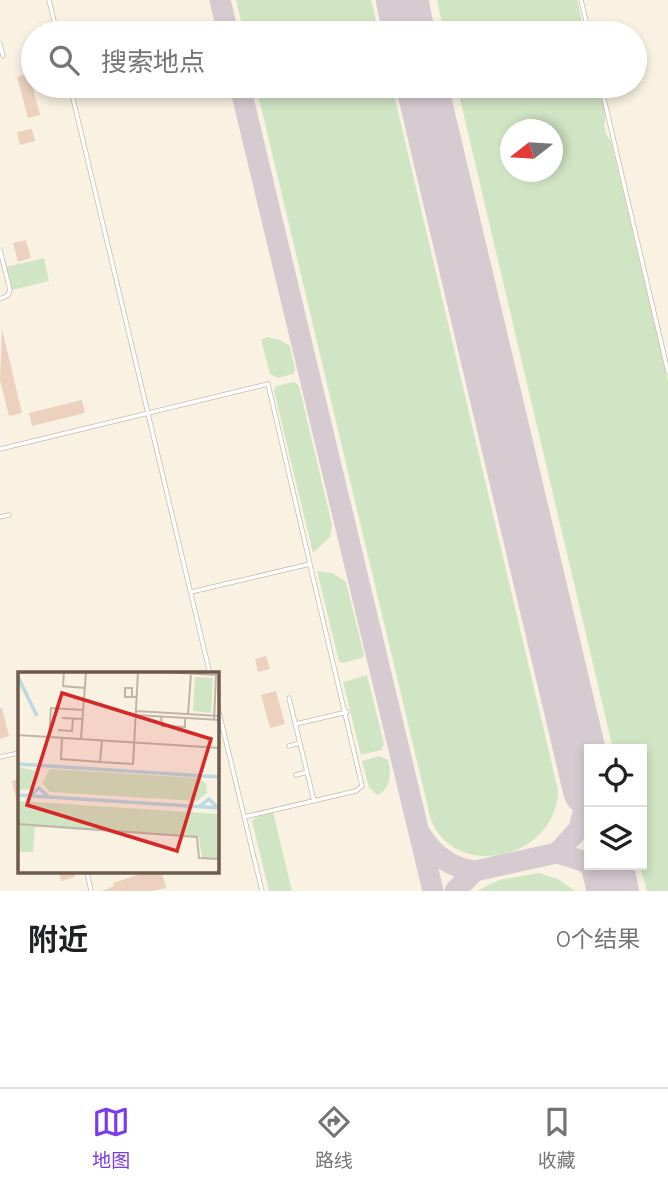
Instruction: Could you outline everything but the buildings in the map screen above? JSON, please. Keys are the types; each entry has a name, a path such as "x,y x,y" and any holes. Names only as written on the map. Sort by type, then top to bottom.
{"lane":[{"path":"49,0 54,21"},
{"path":"581,0 586,21"},
{"path":"0,44 3,56"},
{"path":"73,98 210,672"},
{"path":"604,98 668,372"},
{"path":"0,250 10,290 8,295 0,299"},
{"path":"0,449 268,384 347,712 362,786 356,791 244,817"},
{"path":"0,517 9,514"},
{"path":"191,592 310,564"},
{"path":"289,698 314,801"},
{"path":"296,724 347,712"},
{"path":"219,714 261,890 253,891"},
{"path":"289,747 300,743"},
{"path":"0,757 18,753"},
{"path":"296,775 307,772"},
{"path":"87,874 91,891"}],"green space":[{"path":"236,0 371,0 376,21 241,21"},
{"path":"437,0 577,0 582,21 441,21"},
{"path":"259,98 395,98 558,790 553,814 541,833 524,846 504,854 482,856 461,851 444,839 431,820"},
{"path":"460,98 601,98 605,111 605,131 611,141 668,381 668,891 647,891 641,870 647,870 647,744 612,744"},
{"path":"44,258 49,281 12,290 6,267"},
{"path":"267,337 290,346 295,370 293,374 278,378 270,374 261,340"},
{"path":"294,382 299,386 332,525 330,537 313,553 274,391 276,386"},
{"path":"317,571 332,573 346,582 364,655 362,658 342,663 339,661"},
{"path":"367,675 384,744 381,750 361,755 343,682"},
{"path":"379,756 388,760 390,775 388,785 377,795 369,787 362,761"},
{"path":"273,812 292,891 269,891 252,821 257,816"},
{"path":"539,873 558,879 575,891 477,891 499,880"}],"taxiway":[{"path":"220,0 225,21"},
{"path":"243,98 433,891"},
{"path":"584,807 579,829 557,853 586,862 613,890"},
{"path":"422,836 445,860 475,871 455,891"},
{"path":"475,871 557,853"}],"runway":[{"path":"402,0 406,21"},
{"path":"425,98 584,769"},
{"path":"608,870 613,891"}]}
